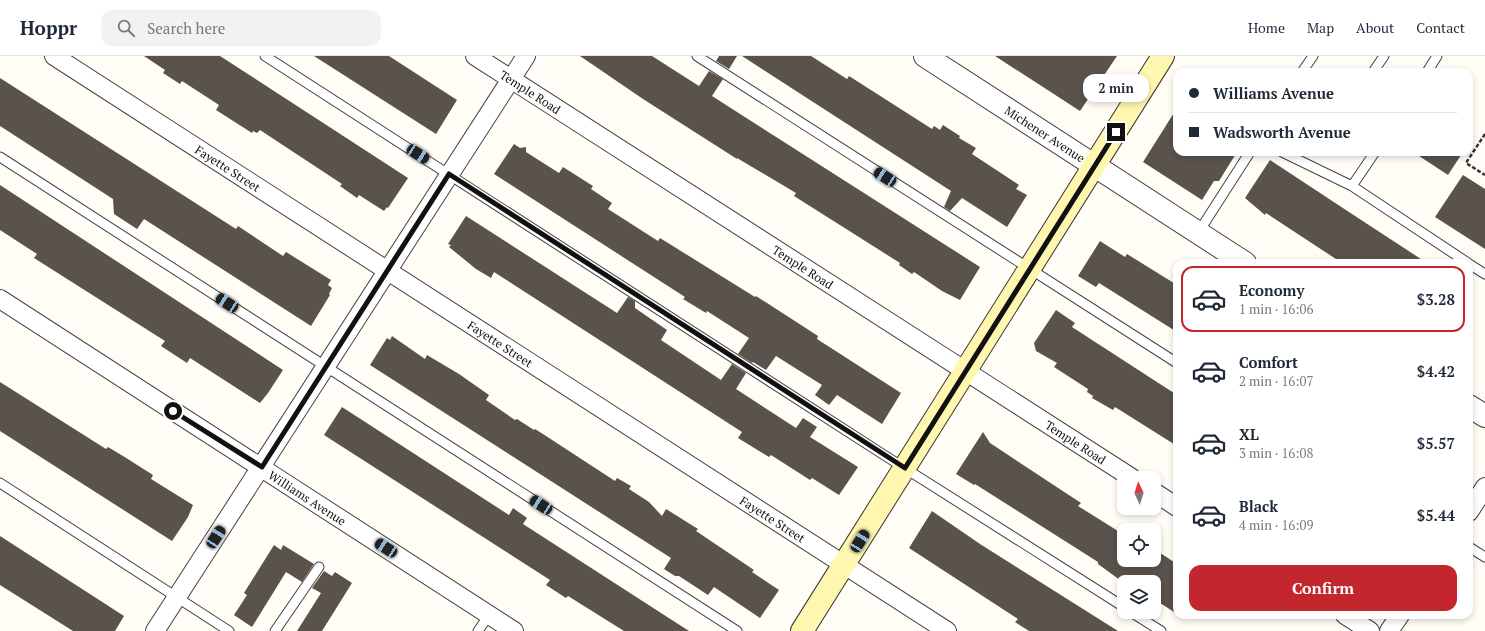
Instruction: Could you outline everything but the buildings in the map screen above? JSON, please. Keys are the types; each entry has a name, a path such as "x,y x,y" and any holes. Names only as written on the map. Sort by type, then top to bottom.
{"main road":[{"path":"802,631 1163,56"}],"street":[{"name":"Fayette Street","path":"54,56 947,631"},
{"name":"Temple Road","path":"475,56 1121,471"},
{"path":"155,631 526,56"},
{"name":"Michener Avenue","path":"936,59 1095,166 1239,259"},
{"name":"Williams Avenue","path":"0,299 514,631"},
{"path":"1473,408 1485,416"},
{"path":"1473,506 1485,487"},
{"path":"1161,497 1173,504"},
{"path":"1351,619 1370,631"},
{"path":"1389,631 1397,619"}],"lane":[{"path":"266,56 905,468 1117,603"},
{"path":"697,56 1173,359"},
{"path":"1305,68 1313,56"},
{"path":"1376,68 1384,56"},
{"path":"1430,68 1437,56"},
{"path":"1198,233 1247,156"},
{"path":"1290,156 1352,186 1463,259"},
{"path":"1352,186 1371,156"},
{"path":"0,157 737,631"},
{"path":"1473,266 1485,274"},
{"path":"0,483 229,631"},
{"path":"1473,550 1485,557"},
{"path":"275,631 319,567"},
{"path":"478,631 489,615"},
{"path":"1142,619 1162,631"}],"path":[{"path":"1473,152 1485,134"},
{"path":"1471,156 1466,163 1485,175"}],"route":[{"path":"173,411 262,467 449,174 905,468 1116,132"}]}
